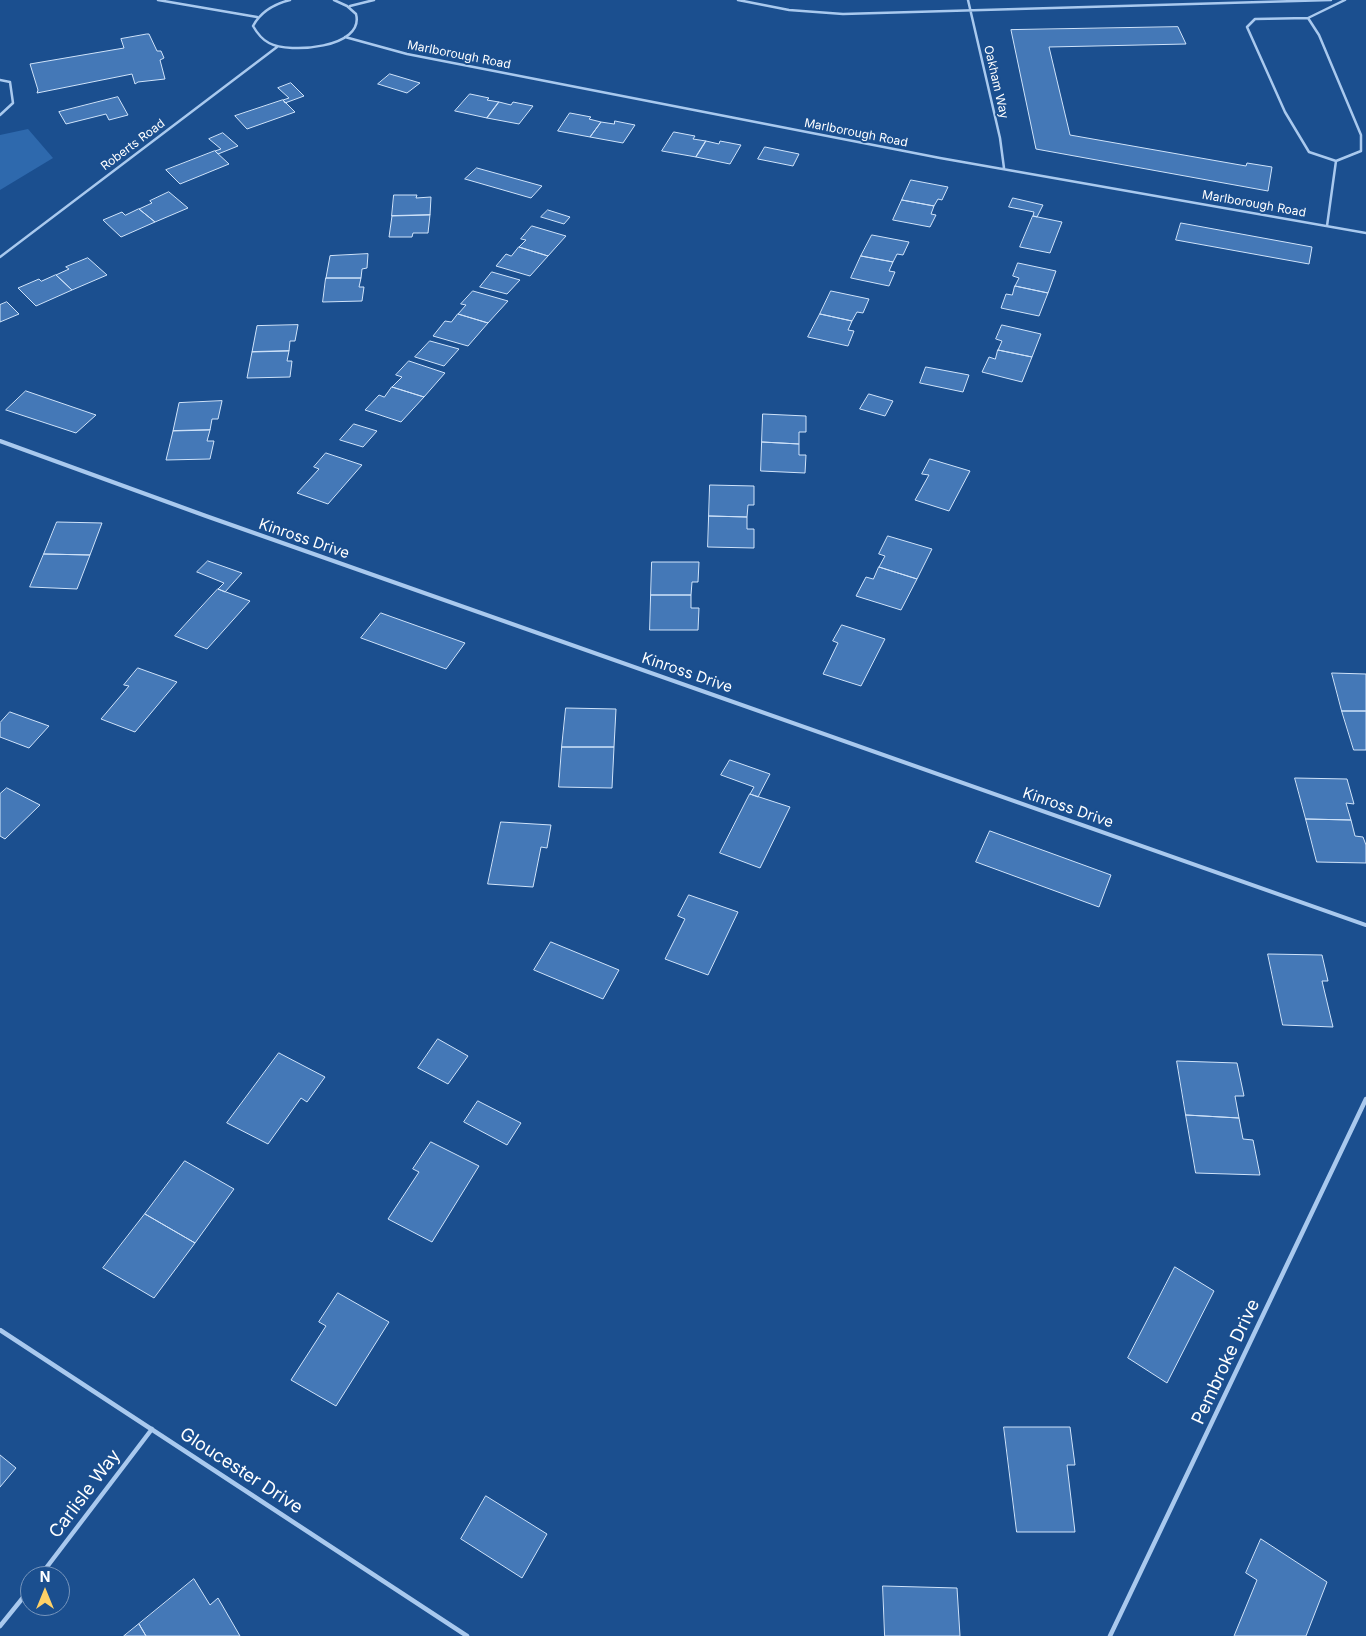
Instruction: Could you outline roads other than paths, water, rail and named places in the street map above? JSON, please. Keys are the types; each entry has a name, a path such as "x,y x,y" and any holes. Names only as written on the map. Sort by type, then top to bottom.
{"lane":[{"path":"158,0 257,17"},
{"path":"290,0 275,4 257,17 253,26 256,34 264,42 277,47 291,49 313,48 334,43 345,37 354,30 358,21 356,13 350,6 334,0"},
{"path":"350,6 374,0"},
{"path":"738,0 789,10 825,13 1331,0"},
{"name":"Oakham Way","path":"968,0 1000,138 1004,168"},
{"path":"1308,18 1319,35 1361,135 1361,152 1336,162 1310,152 1284,112 1247,26 1255,19 1308,18 1345,0"},
{"name":"Marlborough Road","path":"345,37 406,54 940,158 1366,233"},
{"name":"Roberts Road","path":"0,257 277,47"},
{"path":"0,80 10,82 13,103 0,115"},
{"path":"1327,226 1336,162"},
{"name":"Kinross Drive","path":"0,442 215,520 1366,925"},
{"name":"Pembroke Drive","path":"1110,1636 1366,1099"},
{"name":"Gloucester Drive","path":"0,1330 467,1636"},
{"name":"Carlisle Way","path":"48,1566 152,1429"},
{"path":"0,1626 20,1601"}]}
